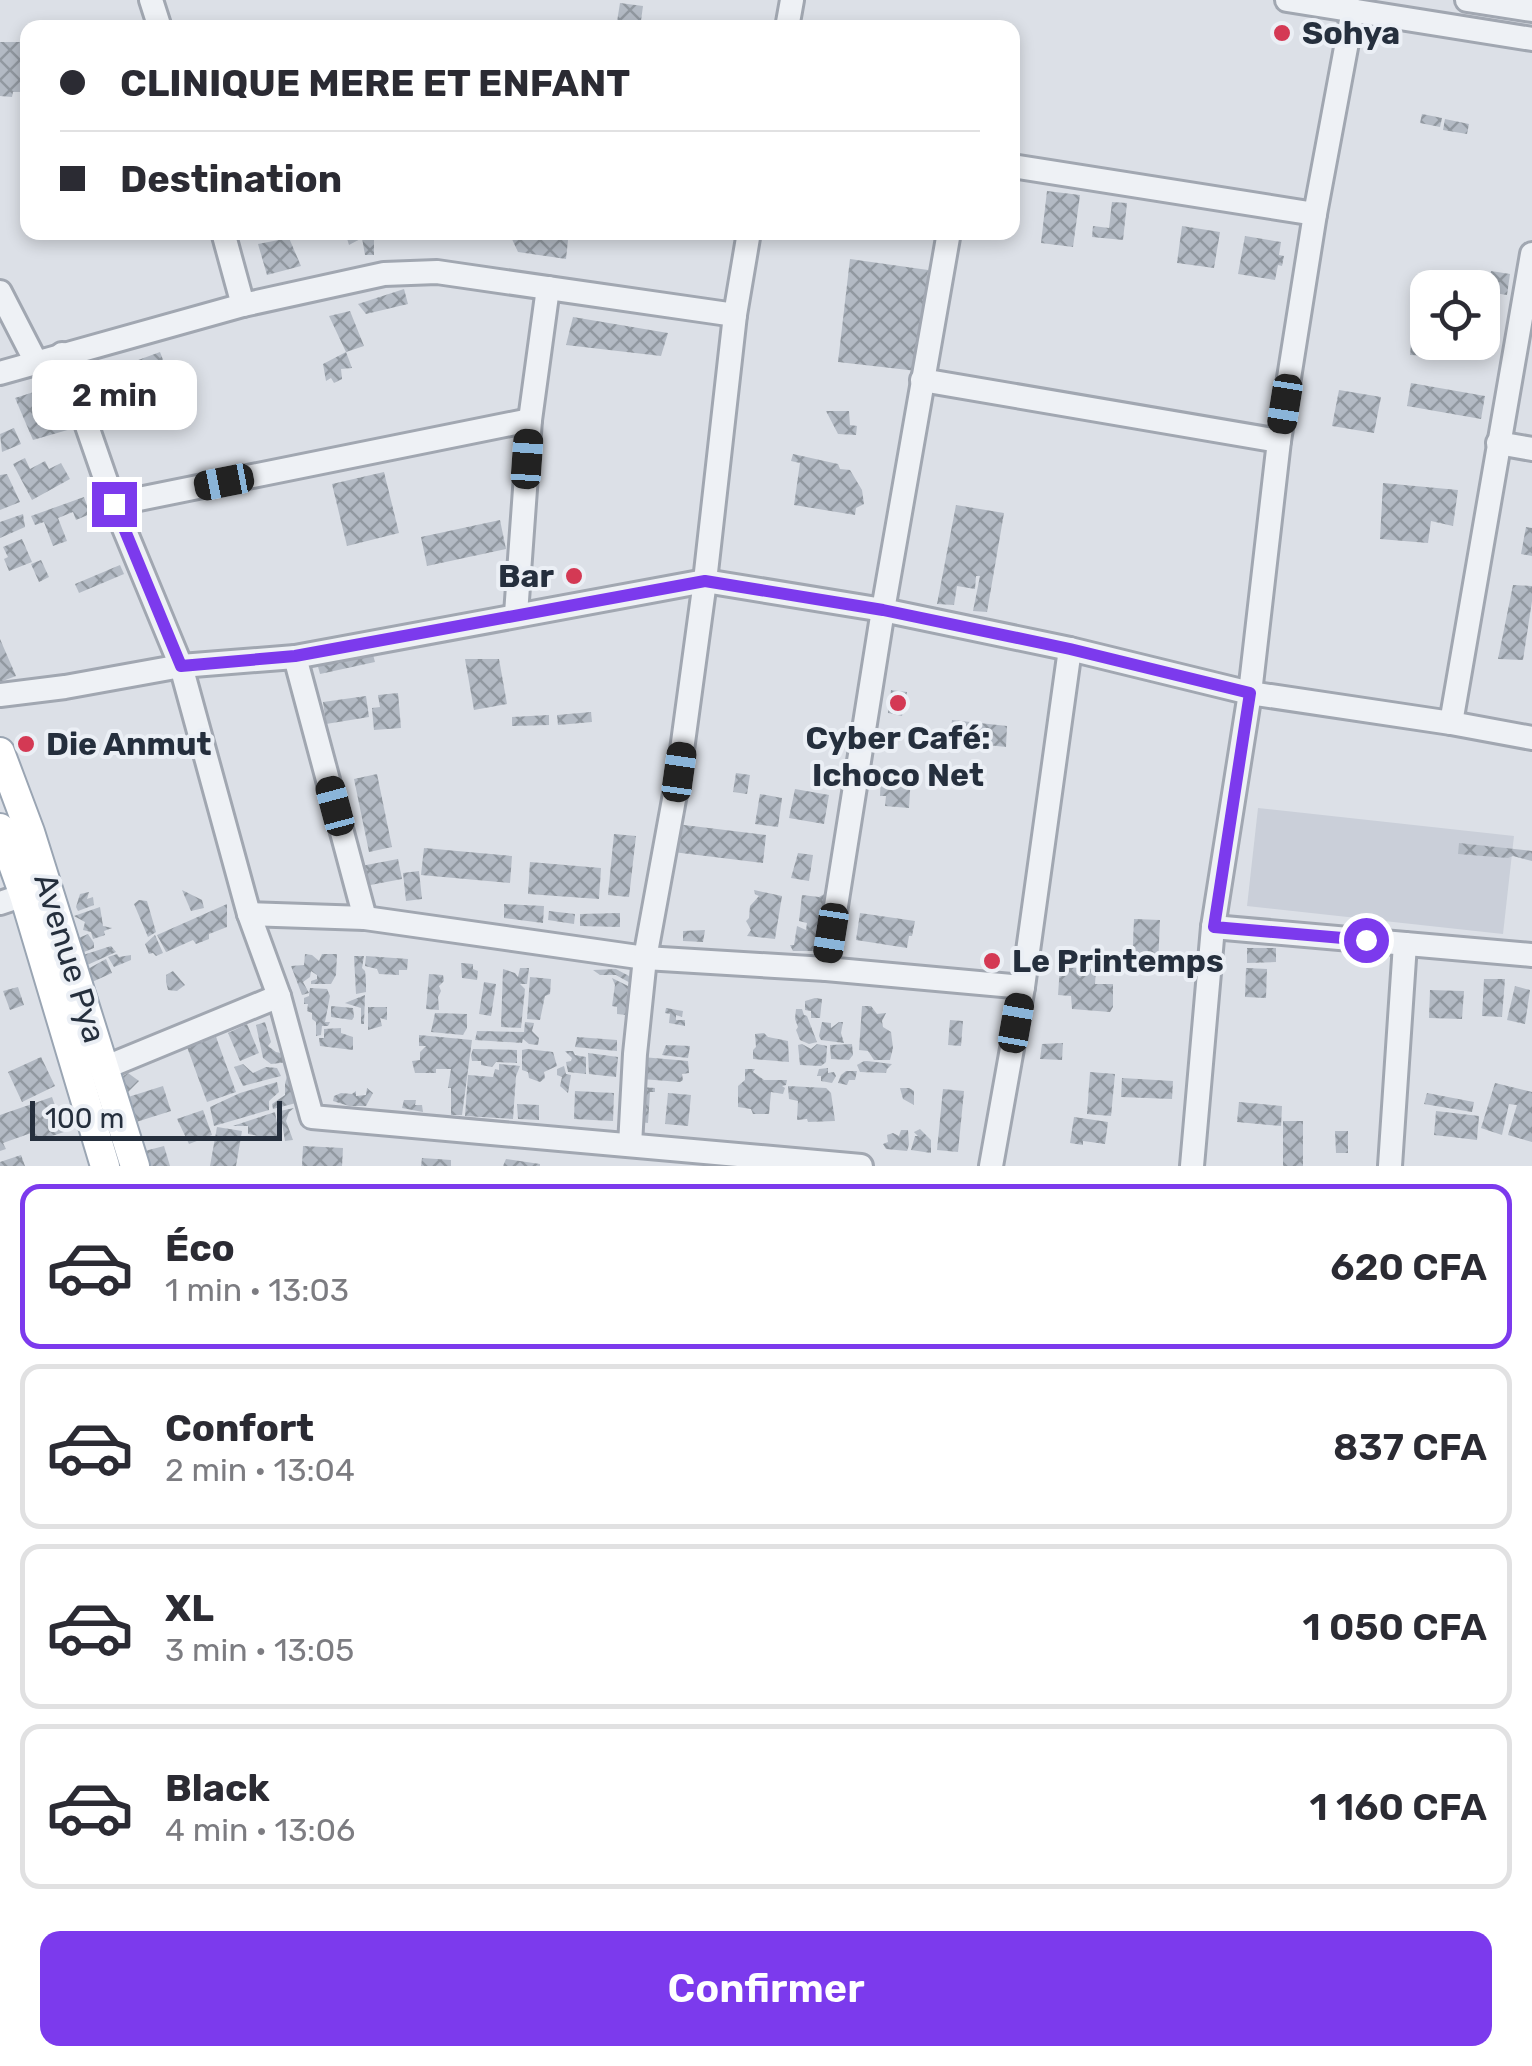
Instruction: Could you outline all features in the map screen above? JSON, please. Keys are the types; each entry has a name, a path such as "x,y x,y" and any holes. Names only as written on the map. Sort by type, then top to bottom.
{"main road":[{"name":"Avenue Pya","path":"0,752 30,832 135,1166"},
{"name":"Avenue Pya","path":"0,828 12,899 106,1166"}],"street":[{"path":"1287,0 1532,39"},
{"path":"1467,0 1532,10"},
{"path":"1192,1166 1214,927 1250,693 1279,441 1352,10"},
{"path":"1020,167 1316,214"},
{"path":"225,240 243,305"},
{"path":"630,1144 645,958 679,772 748,240"},
{"path":"826,969 948,240"},
{"path":"1451,723 1532,254"},
{"path":"0,373 243,305 402,272 437,272 735,315"},
{"path":"516,614 530,420 548,288"},
{"path":"0,292 36,362"},
{"path":"62,354 114,504 181,666 249,914 279,996 310,1114 316,1119 630,1144 666,1157 862,1166"},
{"path":"922,380 1279,441"},
{"path":"114,504 530,420"},
{"path":"1498,444 1532,449"},
{"path":"0,696 181,666 295,656 705,581 883,610 1070,649 1250,693 1532,738"},
{"path":"991,1166 1022,987 1070,649"},
{"path":"295,656 365,918"},
{"path":"249,914 365,918 645,958 1022,987"},
{"path":"1214,927 1532,955"},
{"path":"1390,1166 1405,944"},
{"path":"104,1068 279,996"}],"shaded area":[{"path":"1258,808 1514,836 1503,934 1247,906"}],"building":[{"path":"620,3 643,6 641,20 617,20"},
{"path":"0,42 20,42 20,92 13,92 12,97 0,96"},
{"path":"1422,114 1442,118 1440,127 1420,123"},
{"path":"1445,119 1469,124 1467,134 1443,130"},
{"path":"1047,191 1080,195 1073,247 1041,243"},
{"path":"1112,202 1127,203 1123,240 1092,237 1093,226 1109,228"},
{"path":"1182,226 1220,232 1214,268 1177,263"},
{"path":"1245,236 1281,242 1279,255 1284,256 1275,280 1238,274"},
{"path":"290,240 301,266 267,275 258,244"},
{"path":"362,240 374,240 374,255 365,255"},
{"path":"512,240 568,240 566,259 518,252"},
{"path":"850,259 928,270 917,371 838,362"},
{"path":"1500,272 1510,274 1507,295 1500,294"},
{"path":"404,289 408,304 366,314 358,304"},
{"path":"350,311 364,346 346,352 329,316"},
{"path":"573,317 668,333 661,356 566,345"},
{"path":"160,352 184,414 167,417 166,411 143,411 142,418 110,419 103,373"},
{"path":"346,352 352,368 341,369 342,379 334,383 331,378 326,381 323,364"},
{"path":"1411,383 1485,396 1481,419 1407,406"},
{"path":"56,385 71,429 33,440 15,398"},
{"path":"1339,390 1381,397 1374,433 1332,426"},
{"path":"826,411 849,411 850,425 857,426 856,435 838,434"},
{"path":"14,428 21,444 2,452 0,434"},
{"path":"793,454 850,470 862,490 864,504 856,508 855,515 794,505 800,463 791,461"},
{"path":"25,458 30,469 45,461 49,469 61,463 70,479 32,500 13,464"},
{"path":"384,472 399,533 347,546 332,484"},
{"path":"7,474 20,502 0,510 0,475"},
{"path":"1383,483 1458,490 1453,526 1431,521 1428,543 1380,539"},
{"path":"84,497 90,514 76,520 73,512 58,518 67,541 53,546 44,522 35,525 31,516"},
{"path":"956,505 1004,513 987,612 973,611 980,576 976,576 975,589 957,586 954,605 937,604"},
{"path":"23,514 25,527 0,538 0,522"},
{"path":"500,520 506,549 427,566 421,537"},
{"path":"1526,527 1532,528 1532,556 1521,554"},
{"path":"22,539 32,562 9,571 3,547"},
{"path":"41,560 49,577 39,582 31,564"},
{"path":"120,565 124,574 79,593 75,584"},
{"path":"1513,585 1532,586 1523,660 1498,659"},
{"path":"0,639 16,676 0,682"},
{"path":"372,651 375,662 320,674 317,663"},
{"path":"465,659 499,659 507,704 474,710"},
{"path":"891,690 907,692 902,716 888,713"},
{"path":"398,693 401,728 374,730 372,708 380,707 378,695"},
{"path":"366,696 369,717 326,724 323,702"},
{"path":"591,712 592,722 558,725 557,715"},
{"path":"549,715 549,725 512,726 512,717"},
{"path":"952,720 1007,726 1006,747 950,741"},
{"path":"736,773 750,775 747,794 733,792"},
{"path":"881,773 911,776 909,808 885,806 886,796 880,796"},
{"path":"377,774 392,847 369,852 354,779"},
{"path":"795,789 829,795 824,824 789,818"},
{"path":"760,794 782,798 778,827 755,824"},
{"path":"676,824 766,835 763,863 673,852"},
{"path":"614,834 636,836 629,897 608,895"},
{"path":"1459,843 1532,851 1532,861 1513,856 1458,854"},
{"path":"424,848 512,856 510,883 421,875"},
{"path":"798,853 813,855 809,881 791,878"},
{"path":"398,859 402,879 365,886 361,866"},
{"path":"530,862 601,868 599,899 528,894"},
{"path":"419,871 422,899 406,901 403,873"},
{"path":"182,890 202,900 204,908 191,911"},
{"path":"754,890 782,896 775,939 747,936 751,930 746,921 750,906 759,896"},
{"path":"89,892 87,899 93,897 94,905 78,911 80,894"},
{"path":"828,892 828,901 824,901 824,934 820,935 816,951 793,951 790,945 794,945 797,926 806,930 807,923 799,921 802,895 819,897"},
{"path":"147,901 156,932 148,937 134,904"},
{"path":"227,904 227,927 209,934 209,939 196,944 193,940 166,952 157,935"},
{"path":"504,904 544,906 543,923 504,918"},
{"path":"100,907 103,926 112,928 93,939 91,932 83,930 85,922 74,916"},
{"path":"549,911 575,914 574,924 548,920"},
{"path":"620,913 620,927 580,926 580,914"},
{"path":"860,913 915,921 907,948 856,940"},
{"path":"1134,919 1160,920 1158,967 1132,966"},
{"path":"705,930 703,942 683,941 683,931"},
{"path":"88,934 94,948 79,954 74,940"},
{"path":"155,935 163,953 156,956 149,954 145,944"},
{"path":"111,946 116,952 85,966 80,956"},
{"path":"1247,948 1276,948 1276,962 1247,963"},
{"path":"305,954 319,961 322,954 337,954 336,975 331,984 311,984 317,975 311,971 303,982 309,993 302,995 291,966 304,965"},
{"path":"131,955 131,960 114,967 108,957"},
{"path":"354,956 364,956 366,980 366,992 356,994"},
{"path":"366,956 408,959 407,970 399,970 399,975 379,974 377,969 365,966"},
{"path":"106,959 112,973 92,982 86,970"},
{"path":"461,963 473,964 478,971 477,980 462,978"},
{"path":"1060,967 1096,969 1095,984 1113,984 1110,1012 1072,1009 1071,996 1058,995"},
{"path":"520,968 529,968 527,984 520,984 525,989 521,1028 501,1027 503,969 518,977"},
{"path":"1246,968 1267,969 1266,998 1245,997"},
{"path":"616,969 629,976 632,984 616,975 600,975 593,970"},
{"path":"173,971 185,985 177,991 168,990 166,982 166,975"},
{"path":"429,974 443,975 439,1010 426,1009"},
{"path":"530,977 551,979 540,1020 527,1019"},
{"path":"612,978 628,986 626,1015 617,1014 617,1007 612,1006"},
{"path":"1484,979 1505,979 1502,1017 1482,1016"},
{"path":"484,982 496,984 491,1016 479,1014"},
{"path":"1515,986 1530,990 1525,1024 1507,1020"},
{"path":"18,987 24,1005 10,1010 3,991"},
{"path":"310,988 327,989 330,996 325,1022 330,1022 316,1036 316,1022 307,1011 308,1004 304,1004"},
{"path":"1430,990 1464,991 1462,1019 1429,1018"},
{"path":"365,995 361,1024 361,1008 345,1003"},
{"path":"822,999 820,1018 811,1018 811,1011 805,1010 805,1001"},
{"path":"331,1006 353,1008 354,1017 331,1017"},
{"path":"862,1006 871,1006 877,1014 886,1013 882,1021 883,1027 891,1032 890,1060 874,1060 868,1051 859,1050"},
{"path":"368,1007 387,1007 387,1020 380,1018 382,1026 368,1030"},
{"path":"666,1008 683,1011 682,1017 676,1015 676,1020 685,1020 685,1026 669,1023"},
{"path":"796,1009 802,1009 807,1016 817,1042 800,1040"},
{"path":"435,1013 467,1014 463,1035 431,1032"},
{"path":"950,1020 963,1021 961,1046 948,1045"},
{"path":"265,1022 271,1042 268,1046 286,1054 289,1062 271,1064 263,1058 256,1025"},
{"path":"525,1022 534,1023 532,1031 539,1038 538,1045 523,1039 522,1043 475,1040 477,1031 524,1032"},
{"path":"822,1022 831,1023 831,1028 843,1022 844,1043 821,1040"},
{"path":"247,1024 259,1053 240,1061 228,1033"},
{"path":"341,1028 341,1033 353,1037 353,1050 320,1046 324,1029"},
{"path":"755,1034 788,1041 789,1062 753,1059"},
{"path":"419,1035 472,1040 462,1115 451,1115 451,1069 415,1073 412,1061 420,1060 420,1052 426,1046 419,1046"},
{"path":"216,1037 236,1092 207,1102 187,1047"},
{"path":"577,1037 617,1040 617,1051 575,1047"},
{"path":"1063,1043 1062,1060 1040,1059 1042,1044"},
{"path":"817,1044 827,1046 826,1062 821,1066 800,1065 798,1045 811,1049"},
{"path":"852,1044 853,1055 849,1060 831,1059 830,1045"},
{"path":"666,1045 690,1046 688,1058 662,1055"},
{"path":"473,1049 517,1050 517,1063 481,1065 481,1061 472,1061"},
{"path":"522,1050 553,1052 557,1066 544,1072 545,1078 540,1082 522,1070"},
{"path":"565,1051 586,1057 586,1074 568,1072 566,1062 572,1058"},
{"path":"588,1053 618,1057 616,1077 589,1074"},
{"path":"41,1057 55,1086 22,1102 8,1072"},
{"path":"642,1057 688,1061 689,1073 682,1074 680,1082 642,1079"},
{"path":"864,1061 892,1064 886,1073 860,1072 857,1065"},
{"path":"243,1064 253,1073 266,1067 277,1068 281,1076 243,1086 234,1067"},
{"path":"499,1064 520,1066 513,1119 465,1116 468,1075 493,1077"},
{"path":"564,1066 566,1074 571,1075 568,1093 560,1086 562,1077 557,1075 557,1069"},
{"path":"828,1068 828,1073 834,1072 836,1076 832,1083 817,1076 819,1069"},
{"path":"745,1069 755,1069 753,1072 764,1080 787,1080 782,1086 783,1094 771,1092 769,1114 753,1114 751,1109 738,1107 738,1086 745,1080"},
{"path":"857,1071 855,1080 849,1080 847,1085 838,1083 841,1075"},
{"path":"1090,1072 1115,1074 1111,1116 1087,1114"},
{"path":"128,1073 139,1081 125,1095 118,1079"},
{"path":"287,1076 295,1083 296,1103 273,1109 272,1104 285,1095"},
{"path":"1122,1078 1173,1081 1172,1099 1121,1097"},
{"path":"277,1082 279,1092 269,1101 269,1110 214,1126 210,1107"},
{"path":"1495,1083 1532,1092 1532,1142 1508,1135 1517,1105 1509,1104 1502,1135 1481,1128"},
{"path":"163,1086 171,1111 133,1123 125,1098"},
{"path":"788,1086 826,1088 831,1093 835,1121 797,1120 798,1101 789,1099"},
{"path":"642,1087 655,1088 655,1092 650,1092 648,1123 640,1122"},
{"path":"367,1088 373,1093 366,1106 333,1101 341,1093 356,1091 356,1096 366,1095"},
{"path":"900,1088 914,1091 914,1105 903,1099"},
{"path":"943,1089 964,1091 958,1152 937,1150"},
{"path":"575,1091 614,1093 613,1121 574,1119"},
{"path":"668,1093 691,1095 688,1126 665,1124"},
{"path":"1427,1093 1474,1102 1472,1112 1424,1104"},
{"path":"52,1097 64,1132 37,1141 34,1132 3,1143 6,1149 0,1151 0,1115"},
{"path":"404,1100 416,1100 415,1105 422,1105 423,1112 402,1108"},
{"path":"1239,1102 1282,1106 1281,1126 1237,1122"},
{"path":"517,1104 539,1105 539,1120 518,1119"},
{"path":"294,1108 286,1121 293,1140 285,1141 280,1111"},
{"path":"203,1110 212,1135 189,1144 177,1119"},
{"path":"1436,1111 1479,1116 1477,1140 1434,1135"},
{"path":"275,1112 280,1140 248,1134 248,1126 233,1126"},
{"path":"1074,1117 1108,1122 1105,1144 1070,1143"},
{"path":"1283,1121 1303,1121 1303,1166 1283,1166"},
{"path":"217,1127 242,1131 236,1166 210,1166"},
{"path":"920,1129 931,1140 931,1153 911,1150 918,1136 914,1132"},
{"path":"901,1130 908,1130 907,1151 886,1149 883,1144 888,1142 887,1135 899,1136"},
{"path":"1335,1131 1348,1131 1348,1153 1336,1153"},
{"path":"164,1146 170,1166 145,1166 141,1152"},
{"path":"303,1146 343,1148 342,1166 302,1166"},
{"path":"21,1155 25,1166 0,1166 0,1162"},
{"path":"422,1158 451,1160 451,1166 421,1166"},
{"path":"506,1159 540,1164 540,1166 503,1166"}],"place":[{"name":"Sohya","path":"1282,33"},
{"name":"Bar","path":"574,576"},
{"name":"Cyber Café: Ichoco Net","path":"898,703"},
{"name":"Die Anmut","path":"26,744"},
{"name":"Le Printemps","path":"992,961"}],"route":[{"path":"114,504 181,666 295,656 705,581 883,610 1070,649 1250,693 1214,927 1366,940"}]}
